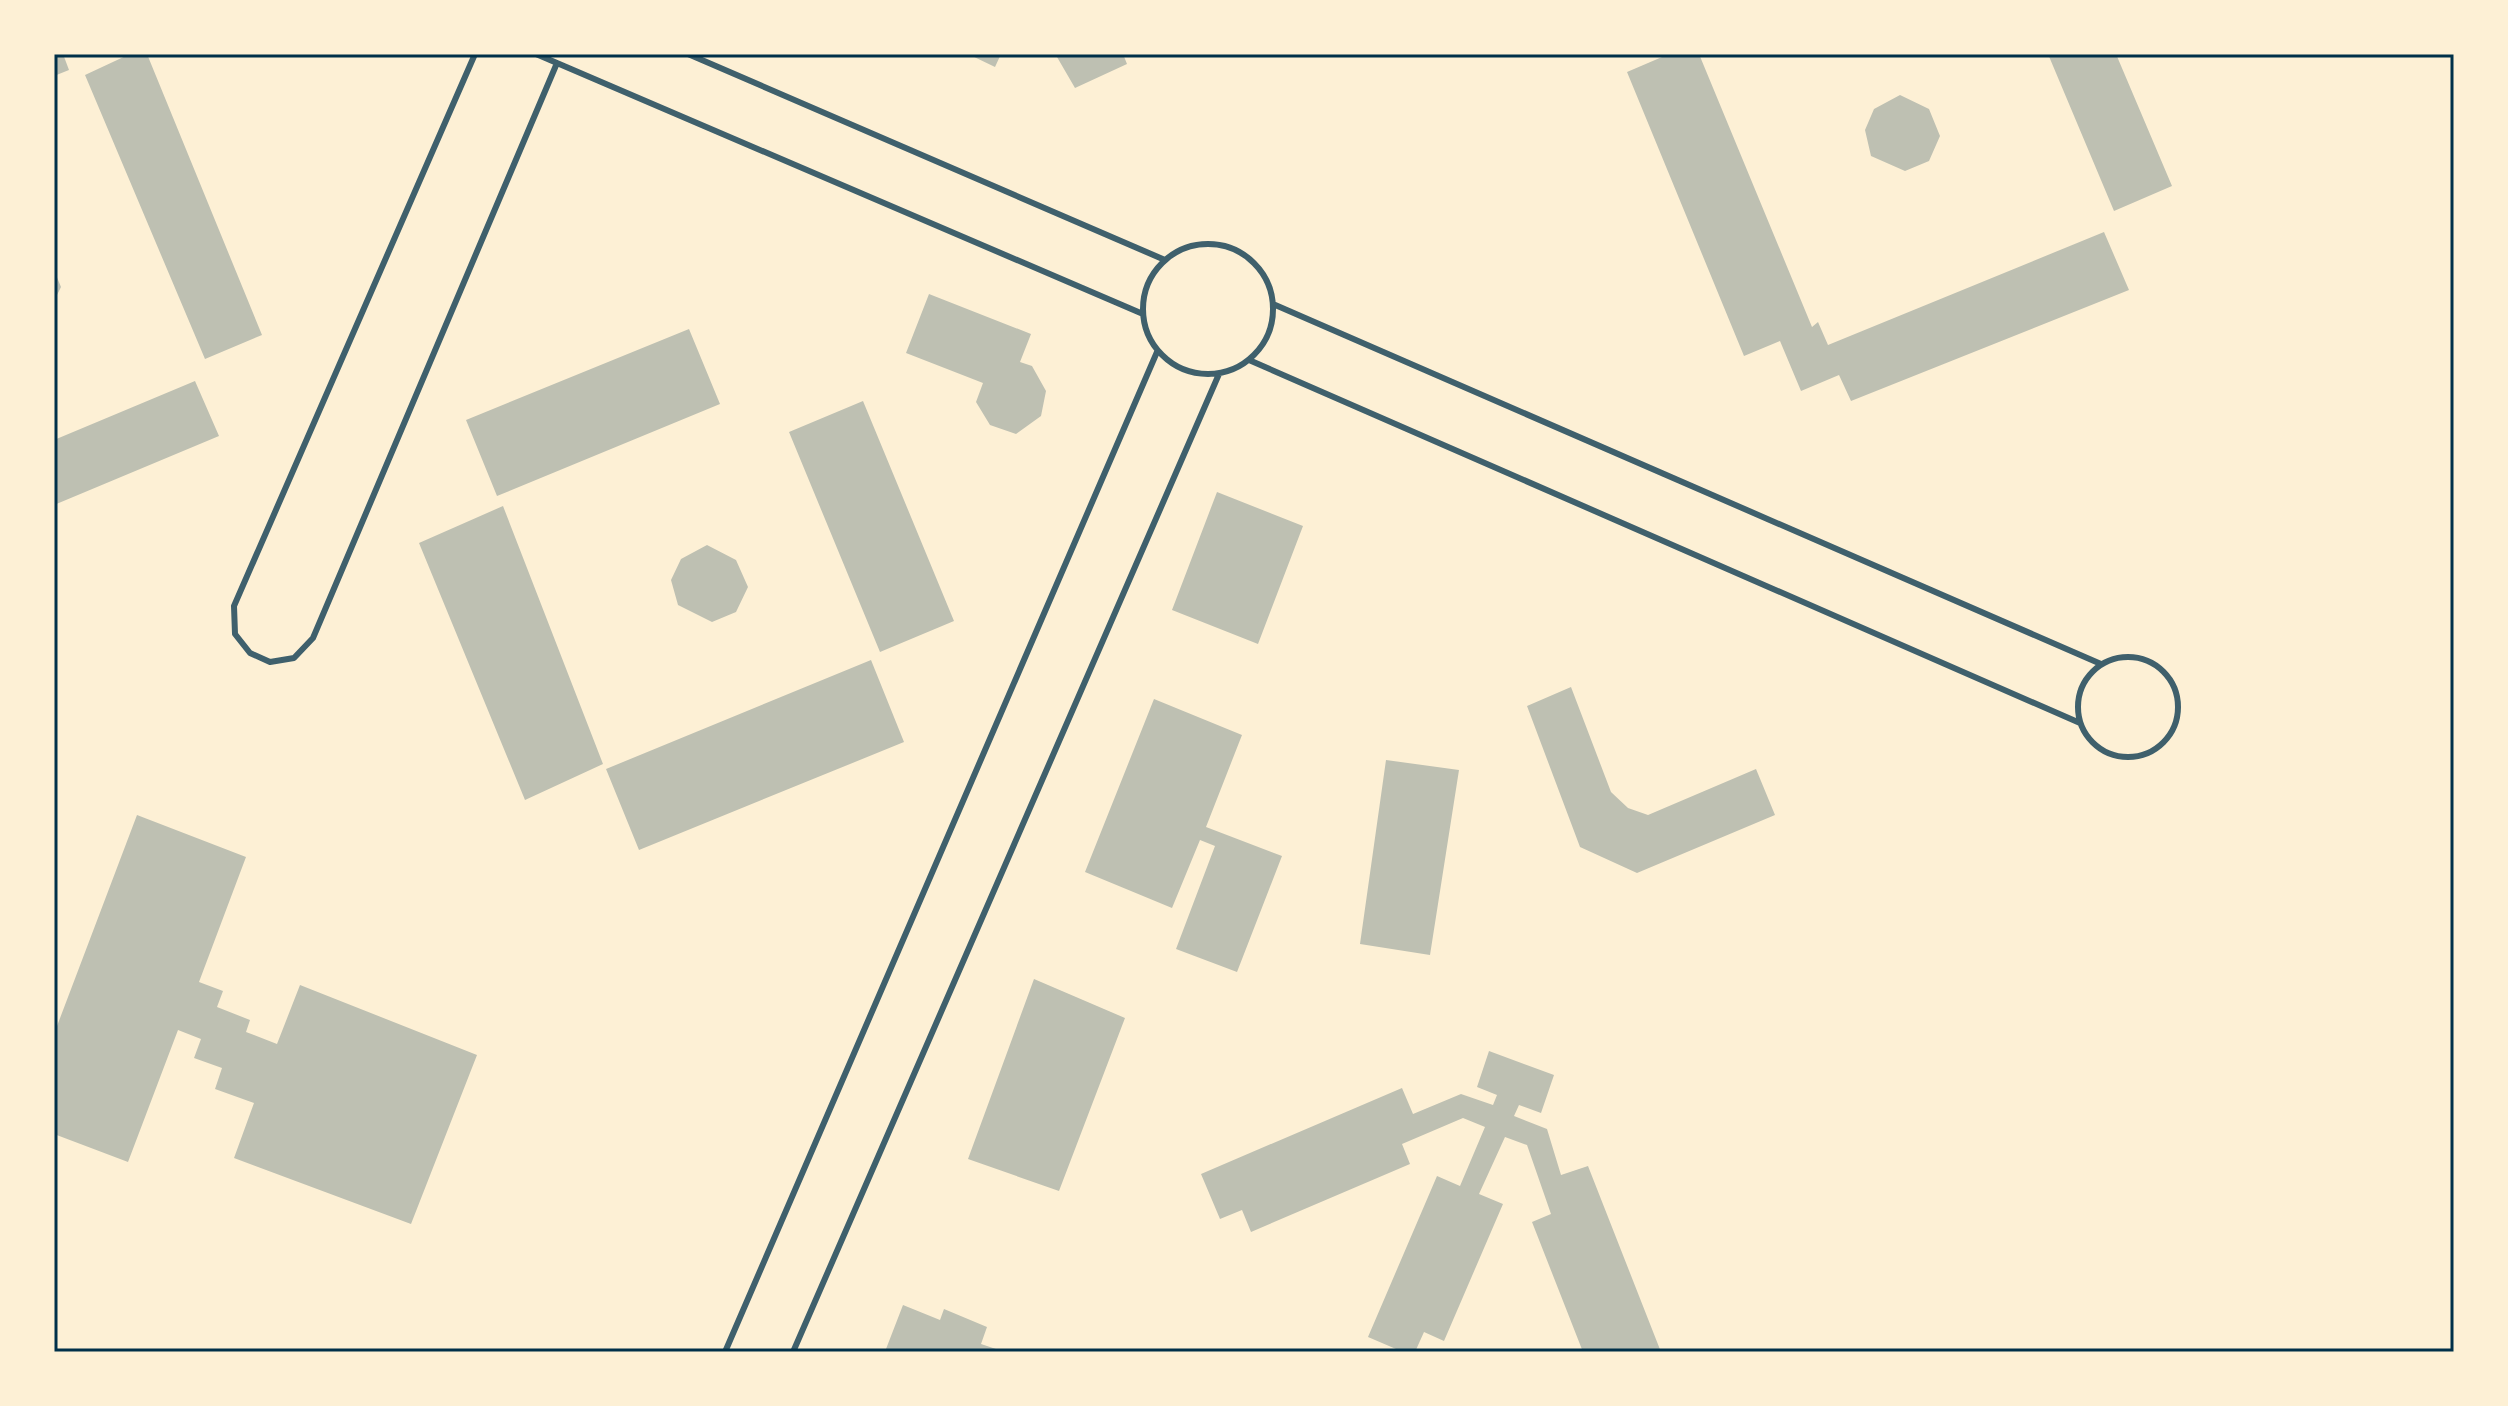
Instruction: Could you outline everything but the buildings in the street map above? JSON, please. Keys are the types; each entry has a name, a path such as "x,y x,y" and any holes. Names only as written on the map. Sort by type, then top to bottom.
{"lane":[{"path":"475,54 234,606 235,634 250,653 270,662 294,658 313,638 557,63"},
{"path":"536,54 1143,314"},
{"path":"688,54 1165,260"},
{"path":"1211,243 1231,247 1249,257 1263,273 1273,304 1270,332 1258,352 1249,360 1219,374 1196,374 1175,366 1157,352 1146,332 1143,314 1147,287 1165,260 1190,246 1211,243"},
{"path":"1273,304 2101,664"},
{"path":"725,1352 1157,352"},
{"path":"1249,360 2080,723"},
{"path":"793,1352 1219,374"},
{"path":"2131,656 2160,669 2176,695 2174,726 2165,741 2151,752 2117,756 2101,750 2088,738 2080,723 2078,706 2081,689 2101,664 2131,656"}]}
